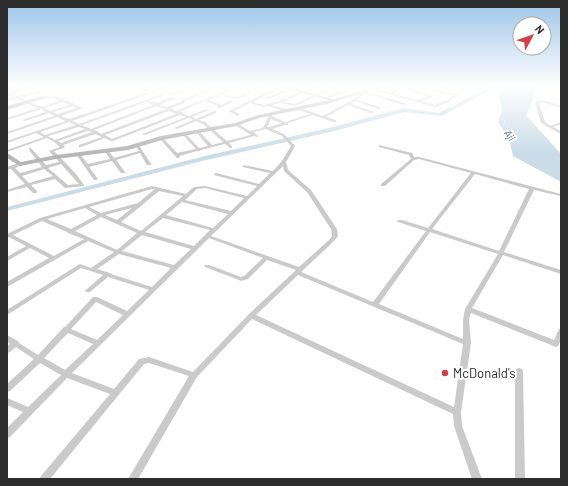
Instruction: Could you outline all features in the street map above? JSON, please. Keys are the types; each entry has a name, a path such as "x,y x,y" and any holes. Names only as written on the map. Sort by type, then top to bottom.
{"street":[{"path":"7,119 38,109"},
{"path":"41,109 112,140 153,124 186,109"},
{"path":"24,120 59,109"},
{"path":"7,133 78,109"},
{"path":"7,142 103,109"},
{"path":"107,109 153,124"},
{"path":"7,151 126,109"},
{"path":"55,140 90,130 149,109"},
{"path":"80,146 169,109 197,120 231,146"},
{"path":"176,128 197,120 218,109"},
{"path":"236,109 231,111 238,115"},
{"path":"280,109 288,111"},
{"path":"7,169 38,160 137,145 161,138 236,124 297,109"},
{"path":"301,109 335,121"},
{"path":"324,117 339,109"},
{"path":"362,109 372,112"},
{"path":"539,109 543,122 561,133"},
{"path":"144,134 208,110"},
{"path":"250,132 286,124 313,114"},
{"path":"271,116 286,124"},
{"path":"7,434 28,411 232,213 246,197 284,162 293,148 286,138 264,126 271,116"},
{"path":"550,127 561,123"},
{"path":"161,138 177,156 256,135 236,124"},
{"path":"21,128 32,134"},
{"path":"197,131 211,146"},
{"path":"30,150 45,167 69,188 82,185 51,151 63,148 55,140 37,132"},
{"path":"60,145 96,132"},
{"path":"184,134 199,150"},
{"path":"137,145 150,164"},
{"path":"380,146 411,154 413,159"},
{"path":"106,150 123,172"},
{"path":"87,166 141,152"},
{"path":"78,154 96,179"},
{"path":"7,155 20,164"},
{"path":"383,185 413,159 426,159 561,195"},
{"path":"19,174 62,162"},
{"path":"133,479 194,375 251,316 336,236 336,232 309,191 286,170 284,162"},
{"path":"245,166 273,172"},
{"path":"12,167 35,192"},
{"path":"375,304 429,230 474,173"},
{"path":"216,174 260,185"},
{"path":"7,191 56,177"},
{"path":"8,236 42,220 152,187 186,195"},
{"path":"93,269 118,252 196,188 205,187 246,197"},
{"path":"477,479 458,426 457,412 466,343 466,320 468,309 501,252 532,188"},
{"path":"118,222 158,189"},
{"path":"180,200 232,213"},
{"path":"70,232 101,215 141,204"},
{"path":"86,207 141,233 195,248"},
{"path":"162,216 214,230"},
{"path":"42,220 86,240 118,252 175,267"},
{"path":"400,221 561,272"},
{"path":"8,236 53,258"},
{"path":"207,236 267,257 466,343"},
{"path":"7,285 86,240"},
{"path":"7,259 30,246"},
{"path":"207,266 241,279 246,278 267,257"},
{"path":"7,313 77,266 93,269 153,289"},
{"path":"88,291 108,274"},
{"path":"7,389 39,359 95,299 127,314"},
{"path":"468,309 558,345 561,330"},
{"path":"251,316 457,412"},
{"path":"66,329 98,343"},
{"path":"7,338 39,359 66,374 115,393"},
{"path":"7,350 16,343"},
{"path":"44,479 139,364 145,360 194,375"},
{"path":"519,371 520,479"},
{"path":"7,401 28,411"}],"water":[{"path":"502,109 529,109 526,115 561,154 561,182 513,156"}],"waterway":[{"path":"7,209 205,158 334,129 404,110 440,115 452,109"},
{"name":"Aji","path":"506,109 501,122 513,141"}],"place":[{"name":"McDonald's","path":"445,373"}]}
